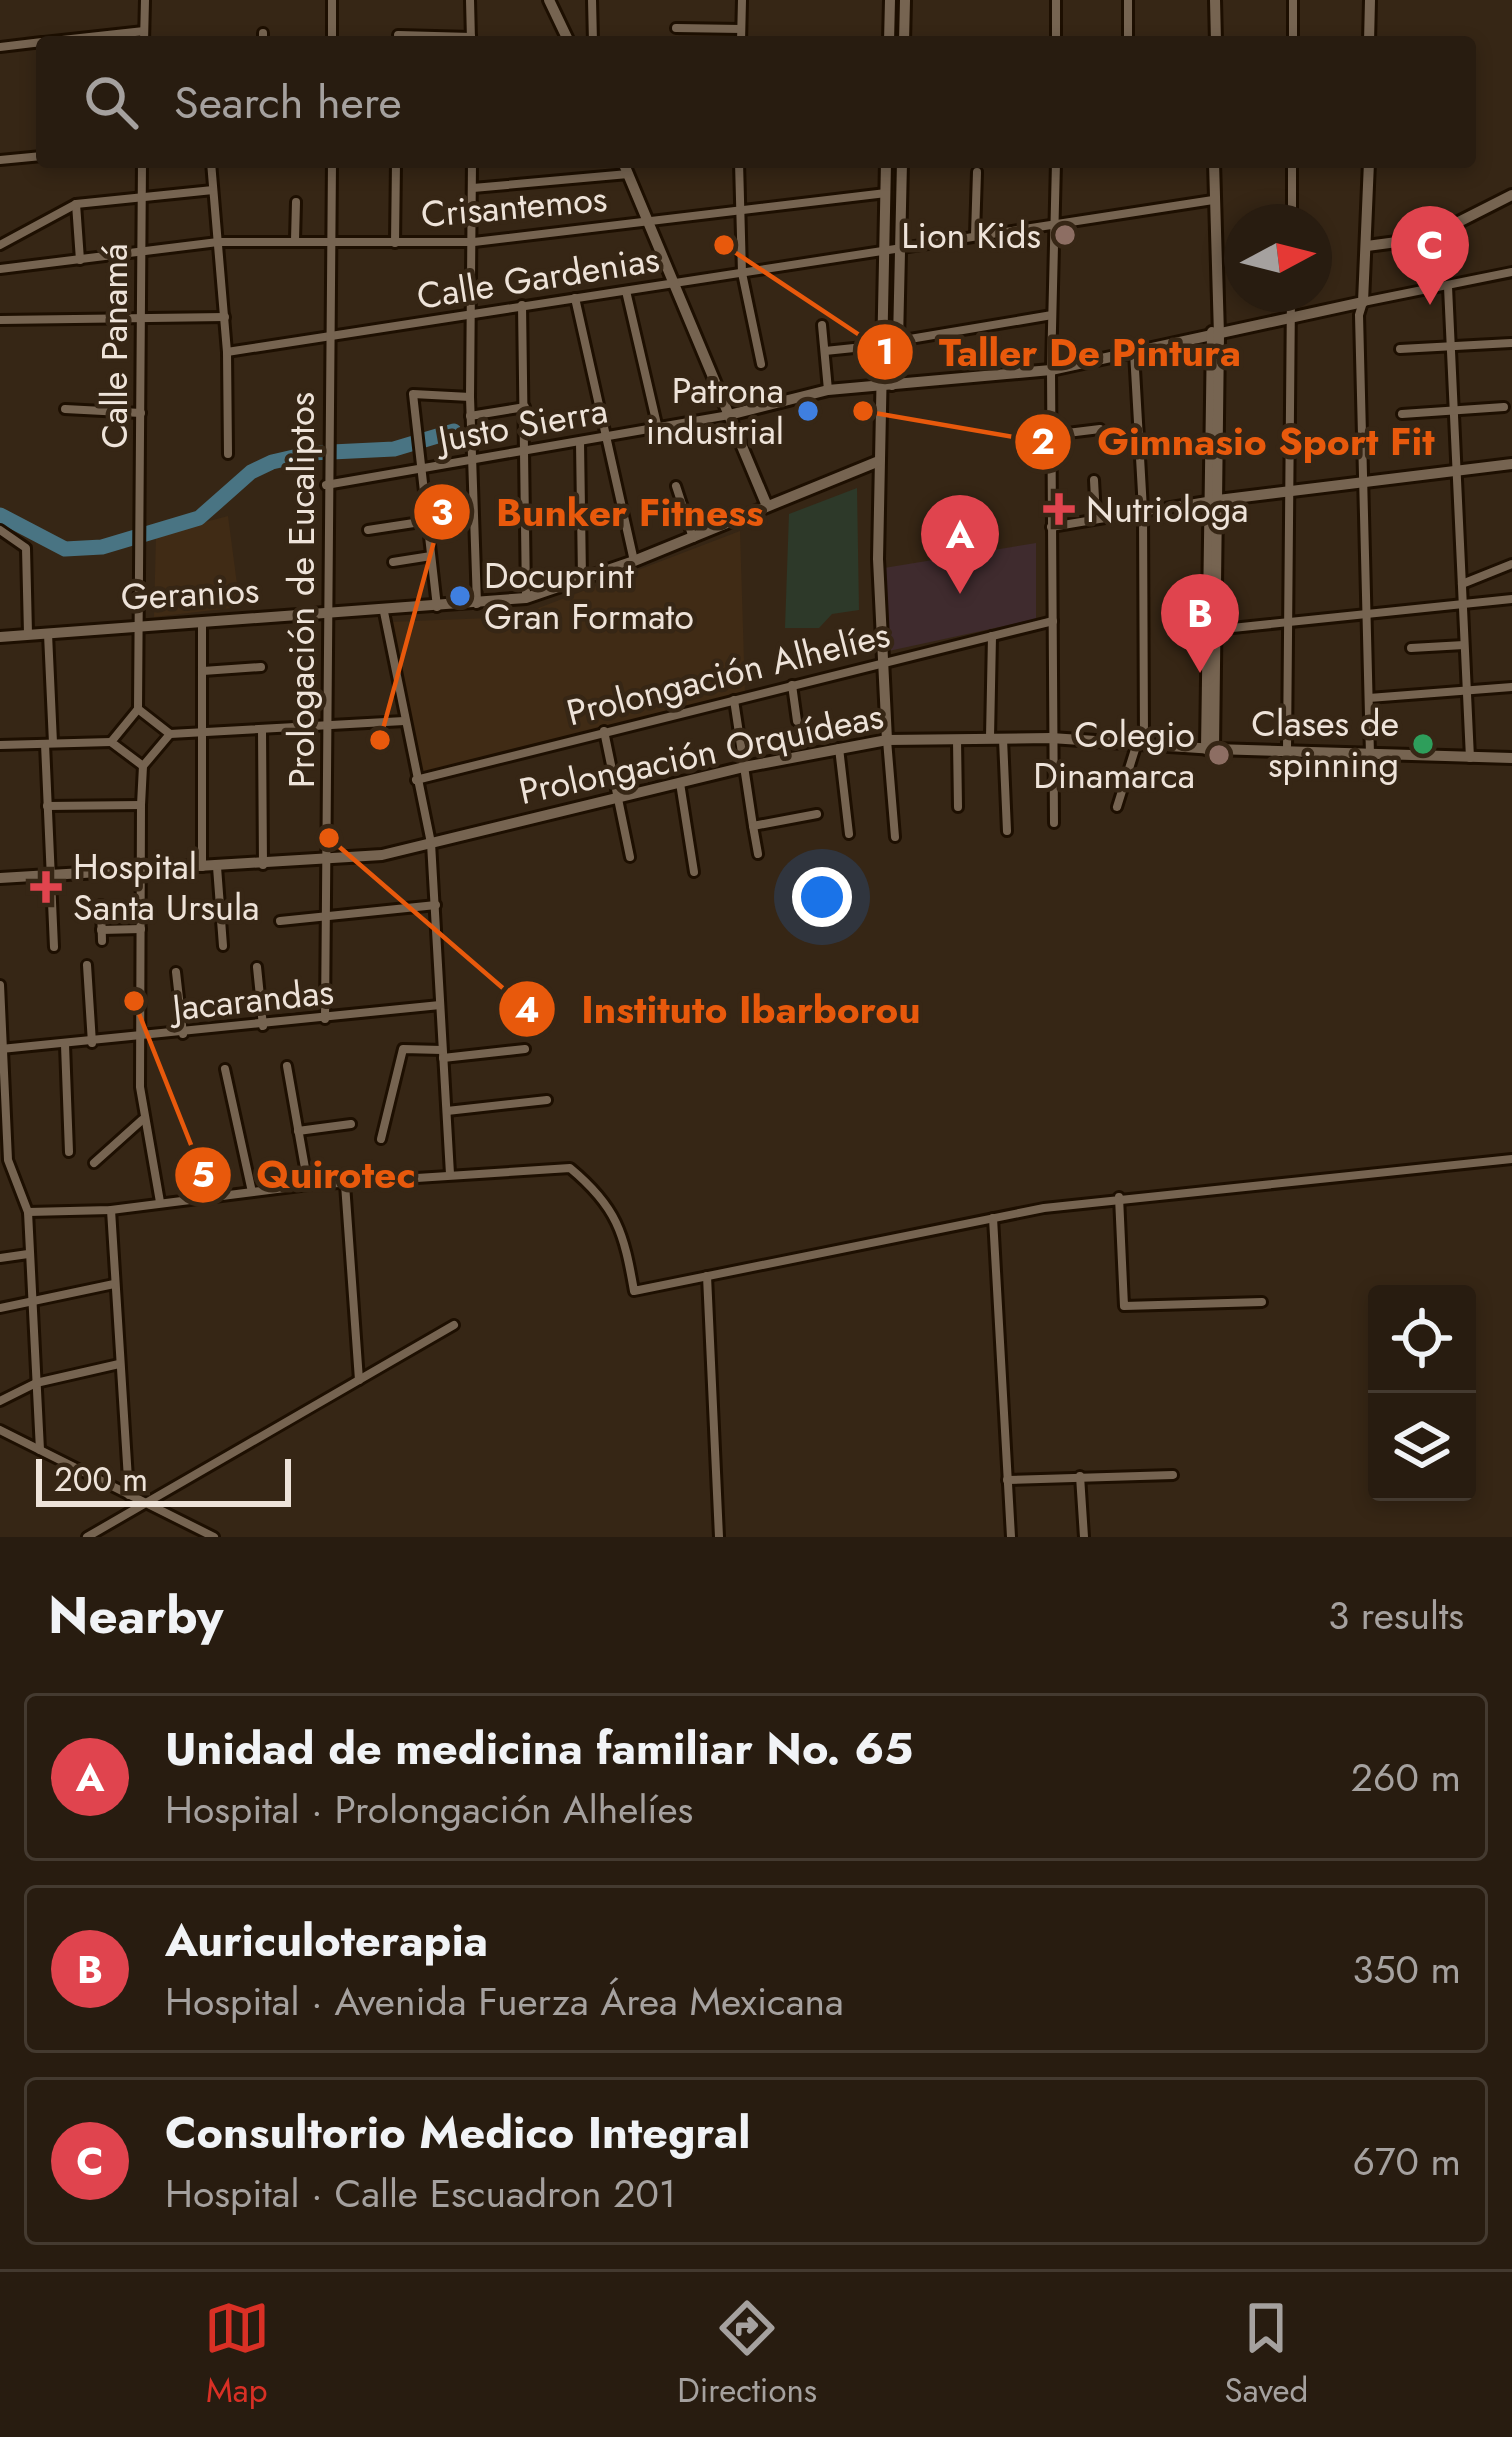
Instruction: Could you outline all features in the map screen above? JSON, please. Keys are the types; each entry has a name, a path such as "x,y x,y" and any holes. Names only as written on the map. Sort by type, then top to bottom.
{"street":[{"path":"144,36 145,0"},
{"path":"332,0 332,36"},
{"path":"470,0 471,36"},
{"path":"549,0 566,36"},
{"path":"592,0 593,36"},
{"path":"741,36 742,0"},
{"path":"889,36 890,0"},
{"path":"904,36 905,0"},
{"path":"1057,0 1057,36"},
{"path":"1128,36 1129,0"},
{"path":"1216,0 1216,36"},
{"path":"1293,0 1293,36"},
{"path":"1370,0 1370,36"},
{"path":"676,28 741,29"},
{"path":"398,35 416,36"},
{"path":"0,47 36,43"},
{"path":"0,160 36,157"},
{"name":"Calle Panamá","path":"139,709 142,168"},
{"path":"211,168 227,352 228,454"},
{"name":"Prologación de Eucaliptos","path":"325,1019 332,168"},
{"path":"395,243 396,168"},
{"path":"472,168 470,416 477,604"},
{"path":"472,188 626,168 767,506"},
{"path":"739,168 742,273 761,364"},
{"path":"886,168 883,345 887,387"},
{"path":"895,837 880,663 879,461 887,387 898,341 902,168"},
{"path":"1054,824 1051,370 1056,168"},
{"path":"1210,749 1214,168"},
{"path":"1292,168 1292,204"},
{"path":"1369,168 1359,328 1370,755"},
{"path":"975,235 976,172"},
{"path":"0,245 76,204 213,190"},
{"name":"Crisantemos","path":"0,268 218,242 474,242 886,193"},
{"path":"1367,246 1427,238 1512,195"},
{"name":"Calle Gardenias","path":"227,352 1213,200"},
{"path":"295,240 296,202"},
{"path":"76,204 80,260"},
{"path":"1469,758 1448,287 1452,281 1512,272"},
{"path":"729,415 828,390 1051,370 1215,332 1448,287"},
{"path":"626,291 658,429"},
{"path":"575,298 634,561"},
{"path":"522,304 526,598"},
{"path":"1287,752 1291,312"},
{"path":"898,341 1052,315"},
{"path":"0,320 224,316"},
{"path":"822,325 828,390"},
{"path":"1400,349 1511,343"},
{"path":"824,351 883,345"},
{"path":"1117,807 1141,742 1143,510 1134,352"},
{"path":"437,609 413,394 470,397"},
{"path":"470,416 525,407"},
{"path":"1402,414 1504,407"},
{"path":"65,409 141,413"},
{"name":"Justo Sierra","path":"326,485 729,415"},
{"path":"1051,435 1100,429"},
{"path":"580,442 582,580"},
{"name":"Geranios","path":"0,637 437,609 526,598 634,561 879,461"},
{"path":"1051,526 1512,464"},
{"path":"1094,480 1096,517"},
{"path":"676,486 693,538"},
{"path":"368,530 427,521"},
{"path":"0,530 26,548 28,634"},
{"path":"393,562 431,556"},
{"path":"1462,584 1512,565"},
{"path":"1210,630 1512,598"},
{"path":"384,612 431,843 450,1174"},
{"name":"Prolongación Alhelíes","path":"416,780 1053,621"},
{"path":"202,622 202,868"},
{"path":"48,632 47,806 54,947"},
{"path":"992,636 1007,831"},
{"path":"1411,648 1464,645"},
{"path":"203,671 260,667"},
{"path":"792,685 797,722"},
{"path":"1369,698 1512,687"},
{"path":"734,700 758,854"},
{"path":"111,742 139,709 170,734 404,721"},
{"path":"262,730 263,866"},
{"path":"604,731 630,857"},
{"path":"160,1202 143,1119 141,805 143,766 170,734"},
{"name":"Prolongación Orquídeas","path":"0,878 326,860 431,843 744,767 887,740 1052,737 1210,749 1512,758"},
{"path":"957,738 958,807"},
{"path":"0,746 111,742 143,766"},
{"path":"839,748 849,834"},
{"path":"680,783 694,872"},
{"path":"47,806 141,805"},
{"path":"753,826 817,814"},
{"path":"217,867 223,946"},
{"path":"101,905 102,936 141,929"},
{"path":"280,921 436,905"},
{"path":"87,965 92,1043"},
{"path":"257,967 263,1026"},
{"path":"176,972 183,1034"},
{"path":"0,985 4,1160 28,1212 40,1450"},
{"name":"Jacarandas","path":"1,1049 140,1039 440,1005"},
{"path":"65,1045 69,1152"},
{"path":"381,1138 403,1049 443,1054 525,1049"},
{"path":"287,1066 308,1185"},
{"path":"225,1069 252,1192"},
{"path":"446,1111 547,1100"},
{"path":"94,1162 143,1119"},
{"path":"298,1131 351,1124"},
{"path":"28,1212 111,1210 308,1185 570,1168 604,1196 625,1239 634,1291 1119,1197 1299,1184 1512,1159"},
{"path":"345,1184 359,1380"},
{"path":"1119,1197 1124,1306 1262,1302"},
{"path":"111,1210 129,1495"},
{"path":"993,1218 1011,1537"},
{"path":"0,1258 28,1254"},
{"path":"707,1276 719,1537"},
{"path":"0,1308 114,1284"},
{"path":"87,1537 454,1325"},
{"path":"0,1401 36,1383 119,1364"},
{"path":"0,1430 214,1537"},
{"path":"112,1486 127,1475"},
{"path":"1007,1480 1173,1475"},
{"path":"1080,1476 1084,1537"}],"shaded area":[{"path":"228,516 240,607 154,617 156,535"},
{"path":"740,531 745,694 418,778 389,622 515,617"},
{"path":"1036,543 1036,619 884,652 884,568"}],"green space":[{"path":"857,488 859,610 832,614 819,628 785,628 789,514"}],"waterway":[{"path":"0,515 65,549 102,547 199,518 251,472 272,462 311,453 394,449 454,431"}],"place":[{"name":"Lion Kids","path":"1065,235"},
{"name":"Taller De Pintura","path":"724,245"},
{"name":"Consultorio Medico Integral","path":"1430,305"},
{"name":"Patrona industrial","path":"808,411"},
{"name":"Gimnasio Sport Fit","path":"863,411"},
{"name":"Nutriologa","path":"1059,509"},
{"name":"Unidad de medicina familiar No. 65","path":"960,594"},
{"name":"Docuprint Gran Formato","path":"460,596"},
{"name":"Auriculoterapia","path":"1200,673"},
{"name":"Bunker Fitness","path":"380,740"},
{"name":"Clases de spinning","path":"1423,744"},
{"name":"Colegio Dinamarca","path":"1219,755"},
{"name":"Instituto Ibarborou","path":"329,838"},
{"name":"Hospital Santa Ursula","path":"46,887"},
{"name":"Quirotec","path":"134,1001"}]}
